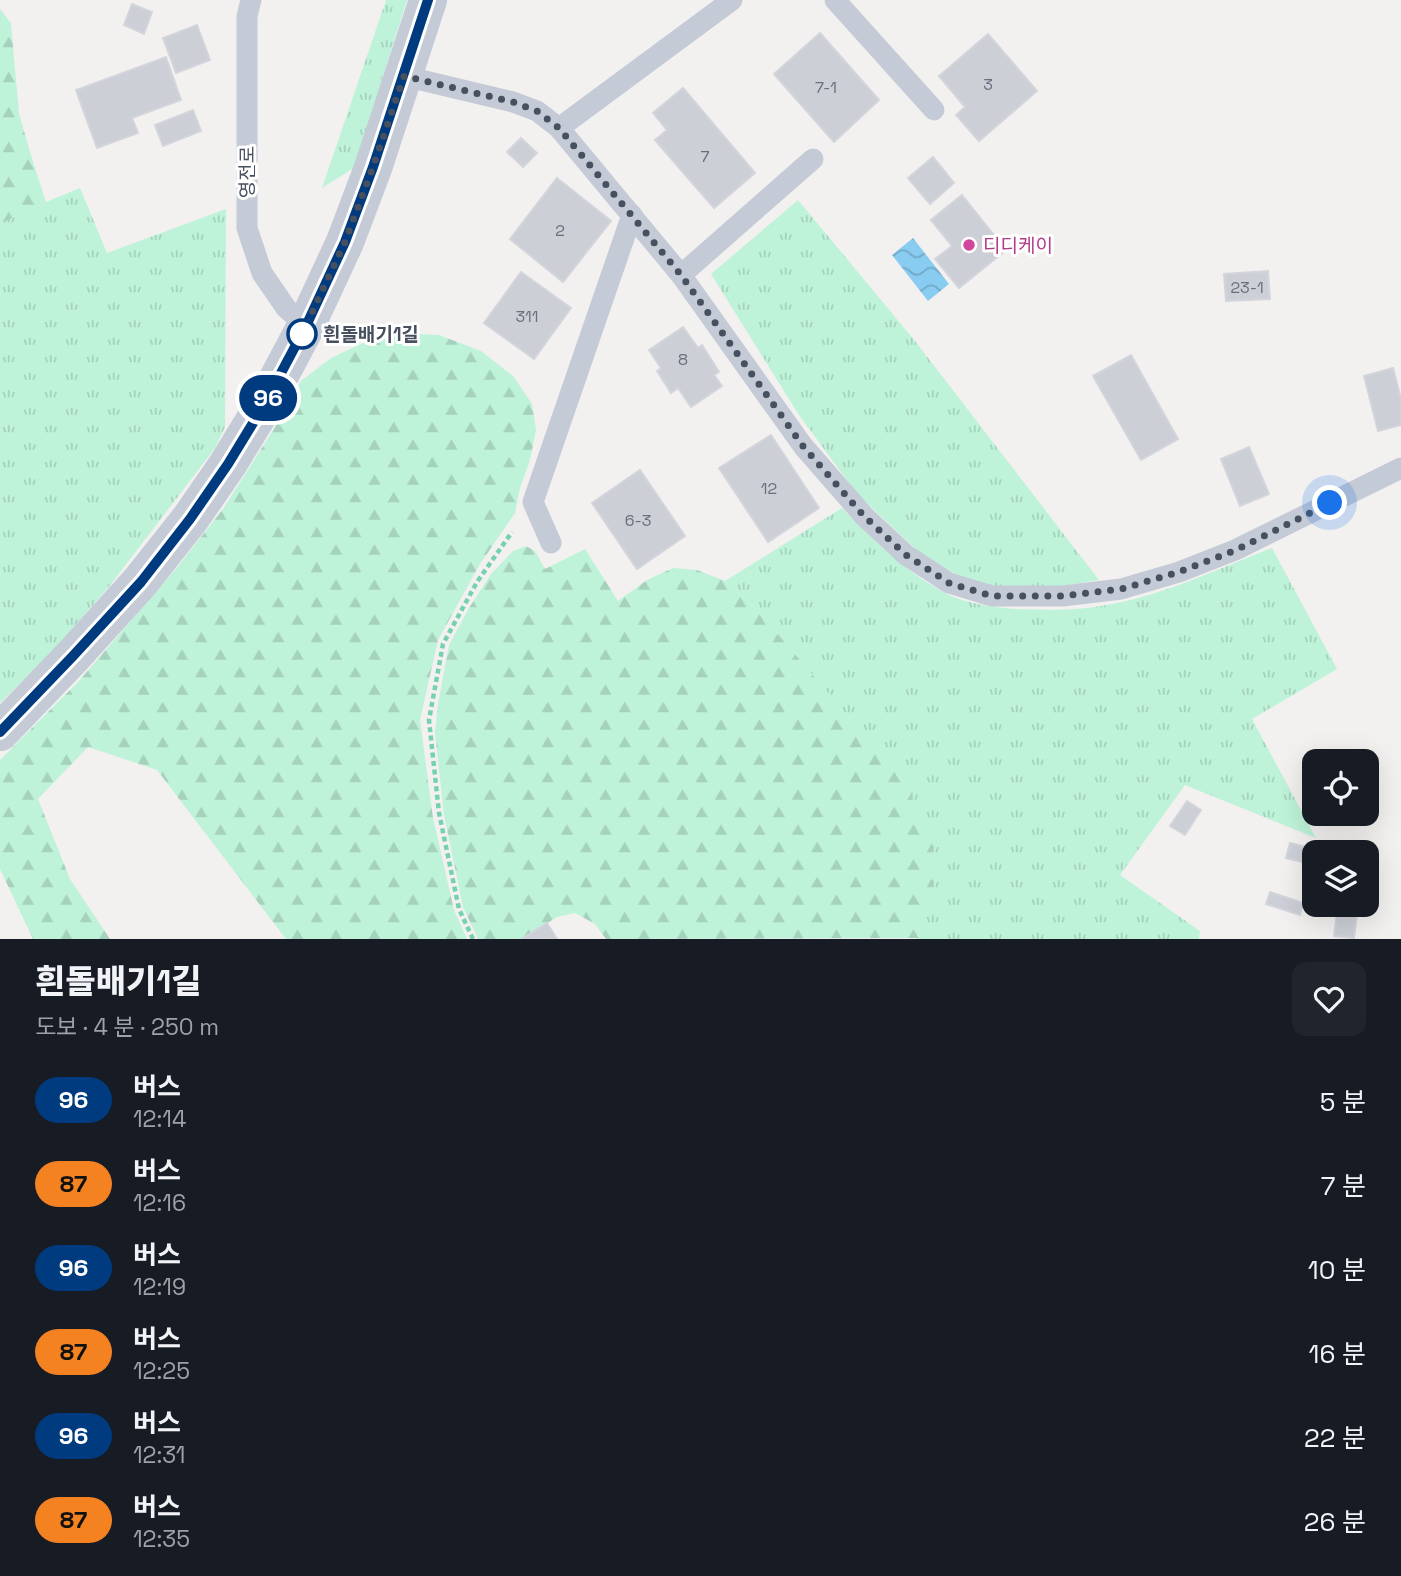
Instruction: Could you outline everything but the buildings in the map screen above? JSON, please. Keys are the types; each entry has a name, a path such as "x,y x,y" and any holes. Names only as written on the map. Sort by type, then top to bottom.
{"street":[{"path":"0,732 141,582 190,519 264,405 306,326 345,242 373,167 428,0"}],"lane":[{"name":"영전로","path":"251,0 247,16 247,228 262,273 286,308 306,326"},
{"path":"559,128 732,0"},
{"path":"835,0 934,110"},
{"path":"404,76 513,102 537,111 559,128 681,275 803,446 864,516 906,555 949,583 992,596 1063,596 1121,589 1179,572 1236,550 1401,468"},
{"path":"681,275 813,159"},
{"path":"551,543 533,502 632,215"}],"path":[{"path":"473,939 459,909 439,813 429,720 443,643 477,582 533,502"}],"green space":[{"path":"386,0 407,0 354,168 322,188"},
{"path":"0,9 11,23 19,114 46,202 0,224"},
{"path":"80,188 107,253 226,209 225,427 215,448 108,588 50,654 0,703 0,224"},
{"path":"798,200 915,341 1099,580 1056,587 1005,589 961,577 922,555 858,495 799,415 711,274"},
{"path":"400,333 439,335 481,351 514,377 532,404 536,430 515,513 480,564 438,640 420,720 433,818 454,910 467,939 286,939 157,770 88,747 38,799 70,879 110,939 33,939 0,869 0,760 78,682 179,565 223,509 301,381 331,358 363,343"},
{"path":"842,508 892,556 934,587 964,600 1009,608 1076,609 1133,600 1272,548 1337,669 1252,719 1302,812 1302,826 1310,826 1316,838 1185,785 1120,875 1200,931 1199,939 917,939 905,784 761,614 725,581"},
{"path":"526,546 535,551 545,569 585,549 618,601 647,580 673,568 697,570 725,581 761,614 905,784 932,839 932,891 918,938 606,939 595,924 575,913 557,917 522,939 478,939 463,907 444,815 435,733 438,704 449,645 469,608 491,574 513,551"}],"water":[{"path":"913,238 949,284 928,301 892,255"}],"bus line":[{"name":"96","path":"0,732 141,582 190,519 264,405 306,326 345,242 373,167 428,0"}],"place":[{"name":"디디케이","path":"969,245"},
{"name":"흰돌배기1길","path":"302,334"}],"route":[{"path":"302,334 345,242 404,76 513,102 537,111 559,128 681,275 803,446 864,516 906,555 949,583 992,596 1063,596 1121,589 1179,572 1236,550 1330,503"}]}
